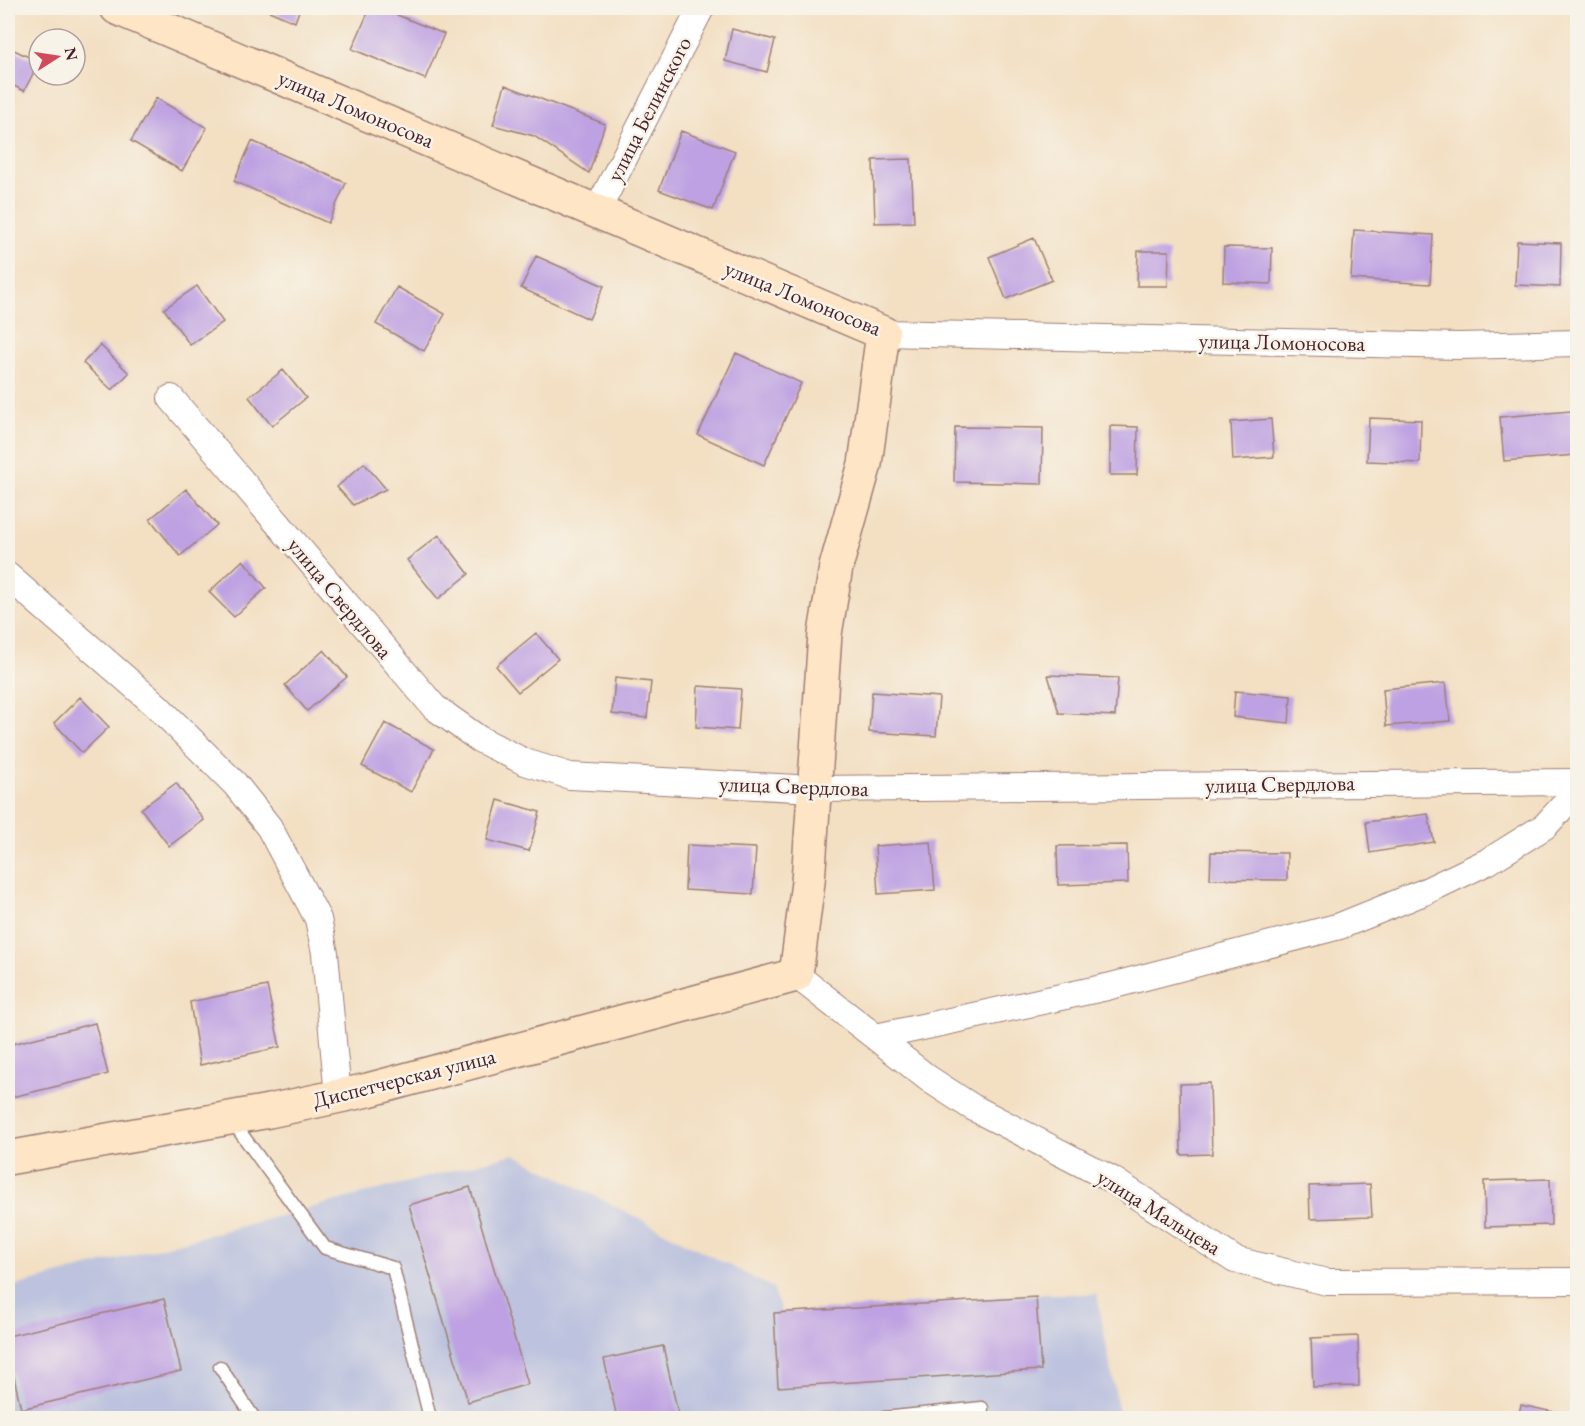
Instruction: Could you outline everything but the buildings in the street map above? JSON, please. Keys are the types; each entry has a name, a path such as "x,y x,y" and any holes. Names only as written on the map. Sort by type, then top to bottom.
{"street":[{"name":"улица Ломоносова","path":"117,8 882,333 1460,346 1578,343"},
{"name":"улица Белинского","path":"597,211 701,8"},
{"path":"796,975 808,882 825,634 836,567 865,464 882,333"},
{"name":"улица Свердлова","path":"171,398 434,707 479,739 525,762 570,776 814,789 1578,782"},
{"path":"8,576 156,705 235,784 269,827 318,919 325,953 338,1096"},
{"path":"876,1036 1107,987 1340,926 1424,892 1489,861 1545,826 1578,790"},
{"name":"Диспетчерская улица","path":"8,1158 338,1096 796,975"},
{"name":"улица Мальцева","path":"796,975 929,1079 972,1107 1111,1179 1235,1260 1327,1282 1578,1281"}],"lane":[{"path":"229,1118 325,1248 393,1268 430,1419"},
{"path":"220,1367 254,1419"},
{"path":"884,1419 982,1408 981,1419"}],"shaded area":[{"path":"514,1154 773,1288 782,1314 1039,1294 1097,1294 1120,1418 8,1418 8,1288"}]}
